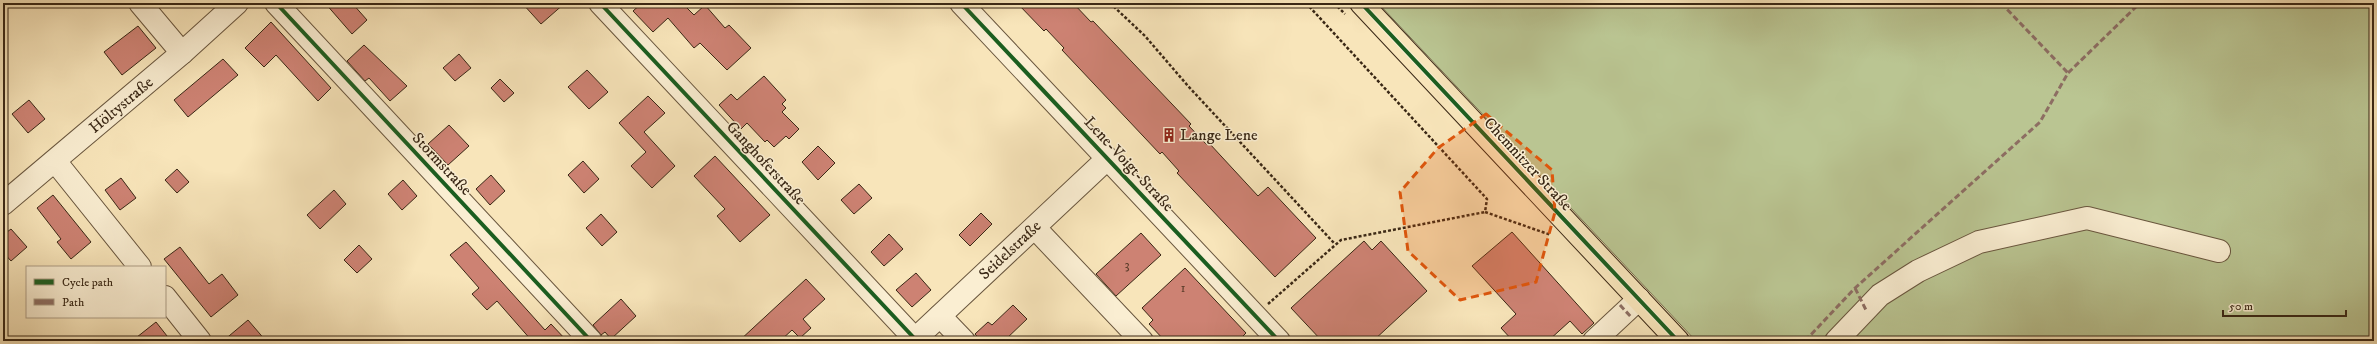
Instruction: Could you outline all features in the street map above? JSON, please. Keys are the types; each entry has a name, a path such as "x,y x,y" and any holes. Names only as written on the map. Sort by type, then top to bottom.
{"main road":[{"name":"Chemnitzer Straße","path":"1361,3 1678,341"}],"street":[{"path":"140,3 182,53"},
{"name":"Höltystraße","path":"3,204 182,53 237,3"},
{"name":"Stormstraße","path":"276,3 592,341"},
{"name":"Ganghoferstraße","path":"600,3 914,340"},
{"name":"Lene-Voigt-Straße","path":"961,3 1279,341"},
{"name":"Seidelstraße","path":"914,340 1107,159"},
{"path":"55,161 139,266"},
{"path":"1836,341 1880,295 1918,271 1979,242 2087,218 2219,251"},
{"path":"1035,228 1142,341"},
{"path":"166,298 200,341"},
{"path":"1594,341 1639,299"},
{"path":"940,316 964,341"}],"path":[{"path":"1110,3 1145,36 1188,86 1334,243"},
{"path":"1306,3 1487,199 1485,212"},
{"path":"1256,316 1334,243 1341,240 1485,212 1554,235"}],"highlighted area":[{"path":"1486,114 1552,170 1555,212 1536,282 1460,300 1408,251 1400,192 1438,148"}],"green space":[{"path":"1378,3 2374,3 2374,341 1696,341"}],"building":[{"path":"325,3 352,3 367,20 352,34"},
{"path":"522,3 565,3 541,24"},
{"path":"642,3 682,3 694,15 705,5 725,28 729,25 751,48 727,70 700,43 694,48 668,18 653,32 633,11"},
{"name":"Lange Lene","path":"1017,3 1073,3 1091,22 1093,21 1191,124 1189,126 1207,145 1209,143 1258,196 1268,187 1316,238 1275,277 1177,173 1179,171 1162,152 1160,154 1062,50 1064,48 1046,29 1044,31"},
{"path":"271,22 331,88 318,101 276,55 264,67 245,48"},
{"path":"138,26 156,48 122,75 104,52"},
{"path":"364,45 407,86 390,101 369,78 365,81 347,61"},
{"path":"459,54 471,68 455,81 443,68"},
{"path":"223,59 238,75 188,117 174,100"},
{"path":"587,70 608,92 589,109 568,87"},
{"path":"764,76 786,100 782,104 786,108 782,112 799,129 789,139 786,136 774,147 767,140 765,142 747,123 741,129 719,105 731,94 737,100"},
{"path":"500,79 514,93 504,102 491,88"},
{"path":"648,96 665,113 644,132 675,166 652,188 631,166 646,152 619,123"},
{"path":"29,100 45,119 28,133 12,114"},
{"path":"449,125 469,146 448,165 428,144"},
{"path":"818,146 835,163 818,180 802,162"},
{"path":"715,156 770,215 740,242 717,216 725,209 694,176"},
{"path":"583,161 599,179 584,193 568,175"},
{"path":"177,169 189,182 177,193 165,180"},
{"path":"491,175 505,191 490,205 476,189"},
{"path":"121,178 136,198 120,210 105,190"},
{"path":"403,180 417,196 402,210 388,194"},
{"path":"859,184 872,198 854,214 841,200"},
{"path":"334,190 346,204 320,229 307,215"},
{"path":"53,195 91,242 71,259 57,242 61,239 37,208"},
{"path":"981,213 992,224 970,246 959,235"},
{"path":"601,214 617,232 602,246 586,228"},
{"path":"11,229 27,247 11,261 3,252 3,235"},
{"path":"1512,232 1594,323 1582,334 1570,321 1548,341 1513,341 1501,328 1516,314 1472,266"},
{"path":"1141,233 1161,255 1116,296 1096,274"},
{"path":"889,234 903,249 884,266 871,252"},
{"path":"1364,241 1372,250 1381,241 1427,291 1373,341 1322,341 1291,308"},
{"path":"466,242 545,330 551,324 567,341 532,341 497,301 487,310 472,294 479,288 450,255"},
{"path":"359,245 372,259 357,273 344,260"},
{"path":"180,247 209,284 222,274 238,295 211,317 164,259"},
{"path":"1185,268 1246,333 1238,341 1165,341 1149,324 1153,320 1142,308"},
{"path":"916,273 931,290 912,307 896,290"},
{"path":"806,279 825,299 803,319 811,328 800,338 792,330 780,341 739,341"},
{"path":"621,299 636,316 611,339 605,332 601,335 593,325"},
{"path":"1013,305 1027,319 1004,341 981,341 975,334 988,322 992,325"},
{"path":"248,320 266,341 223,341"},
{"path":"156,322 171,341 132,341"}],"marked path":[{"path":"2001,3 2068,73"},
{"path":"1805,341 1855,288 2040,122 2068,73 2140,3"},
{"path":"1855,288 1866,310"},
{"path":"1620,305 1632,318"}],"cycle path":[{"path":"276,3 591,341"},
{"path":"600,3 915,339"},
{"path":"961,3 1279,341"},
{"path":"1361,3 1678,341"}],"place":[{"name":"Lange Lene","path":"1169,135"}]}
